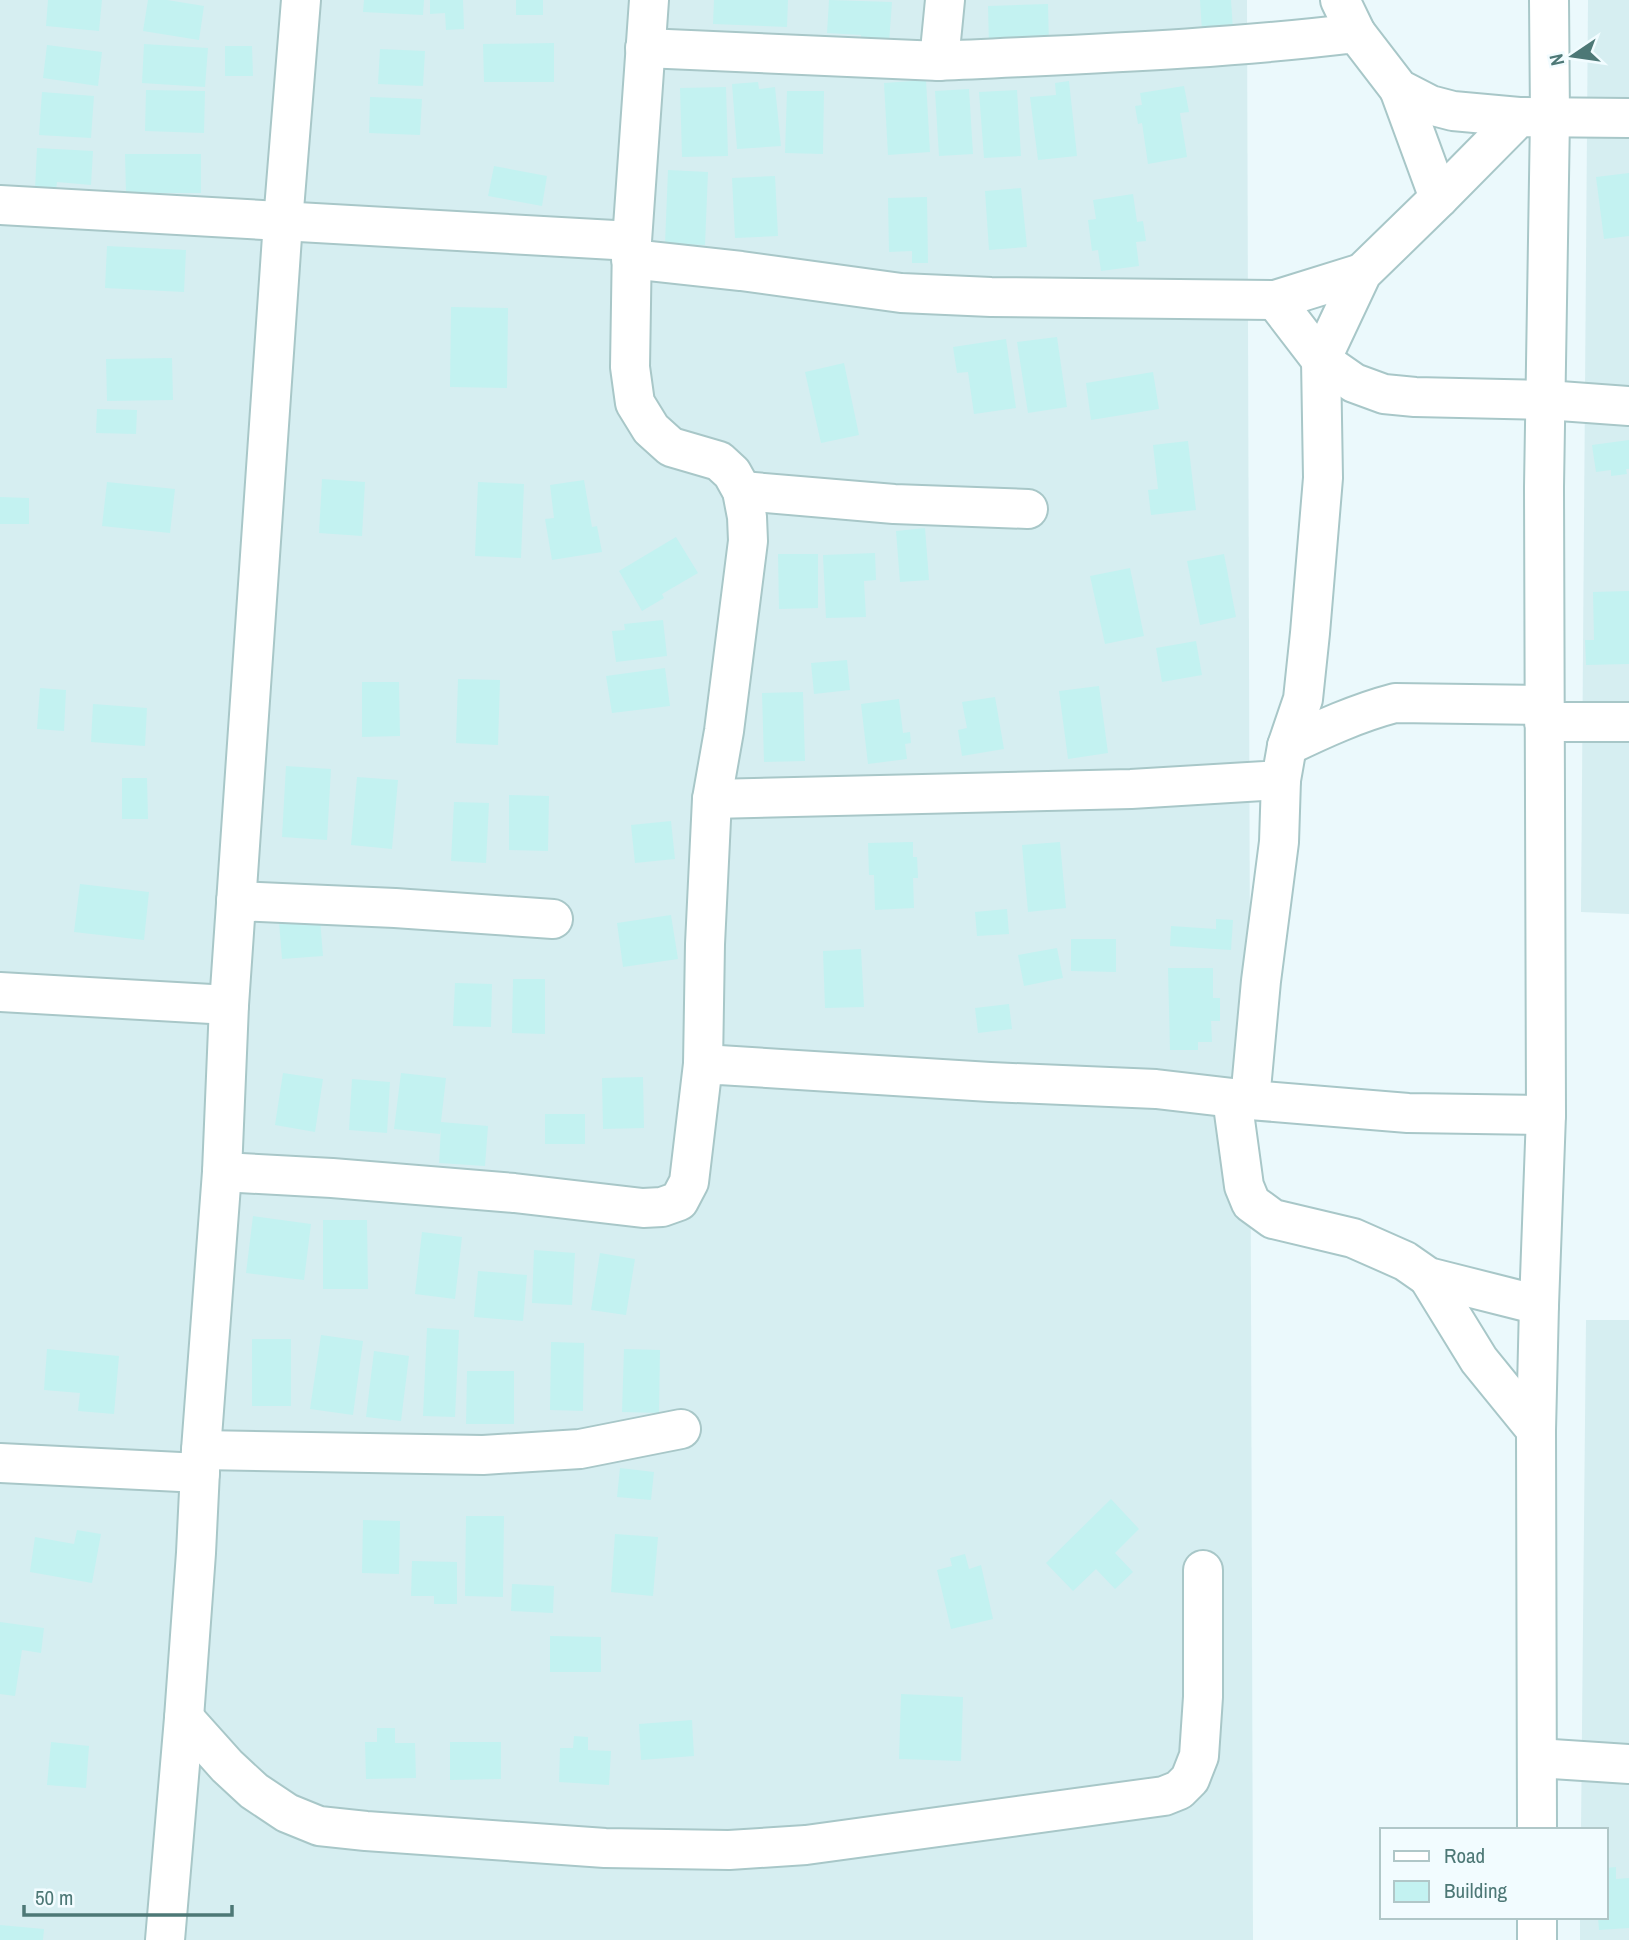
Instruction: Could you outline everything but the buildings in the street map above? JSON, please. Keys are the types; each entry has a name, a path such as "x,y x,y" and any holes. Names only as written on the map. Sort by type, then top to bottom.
{"street":[{"path":"165,1940 184,1718 222,1172 236,901 301,0"},
{"path":"222,1172 514,1192 643,1209 679,1202 689,1182 703,1064 712,799 724,731 748,541 742,491 732,473 719,461 671,447 651,429 635,403 630,367 632,250 649,0"},
{"path":"939,61 945,0"},
{"path":"1536,1828 1536,1430 1546,1115 1546,400 1534,117 1549,0"},
{"path":"645,48 939,61 1152,50 1311,38 1348,16 1399,89 1440,198"},
{"path":"1399,89 1430,105 1452,111 1534,117 1629,118"},
{"path":"1534,117 1440,198 1362,273 1321,360 1323,478 1303,699 1284,763 1279,842 1261,981 1241,1099 1244,1186 1251,1203 1273,1219 1353,1238 1405,1261 1429,1277 1539,1305"},
{"path":"0,205 283,222 632,250 741,271 901,293 990,297 1275,300 1362,273"},
{"path":"1275,300 1321,360 1354,383 1384,394 1629,406"},
{"path":"742,491 894,504 1028,509"},
{"path":"712,799 1131,789 1284,763 1346,719 1395,703 1629,722"},
{"path":"236,901 553,919"},
{"path":"0,992 229,1005"},
{"path":"703,1064 990,1082 1156,1089 1408,1113 1546,1115"},
{"path":"1429,1277 1479,1360 1536,1430"},
{"path":"0,1463 483,1455 580,1449 681,1429"},
{"path":"184,1718 227,1766 254,1791 287,1813 319,1826 366,1831 606,1848 729,1850 847,1840 1164,1796 1179,1790 1190,1779 1199,1756 1203,1697 1203,1570"},
{"path":"1536,1758 1629,1764"},
{"path":"1537,1919 1537,1940"}],"shaded area":[{"path":"0,0 1247,0 1253,1940 0,1940"},
{"path":"1588,0 1629,0 1629,914 1581,912"},
{"path":"1586,1320 1629,1320 1629,1940 1580,1940 1580,1919 1608,1919 1608,1828 1581,1828"}]}
